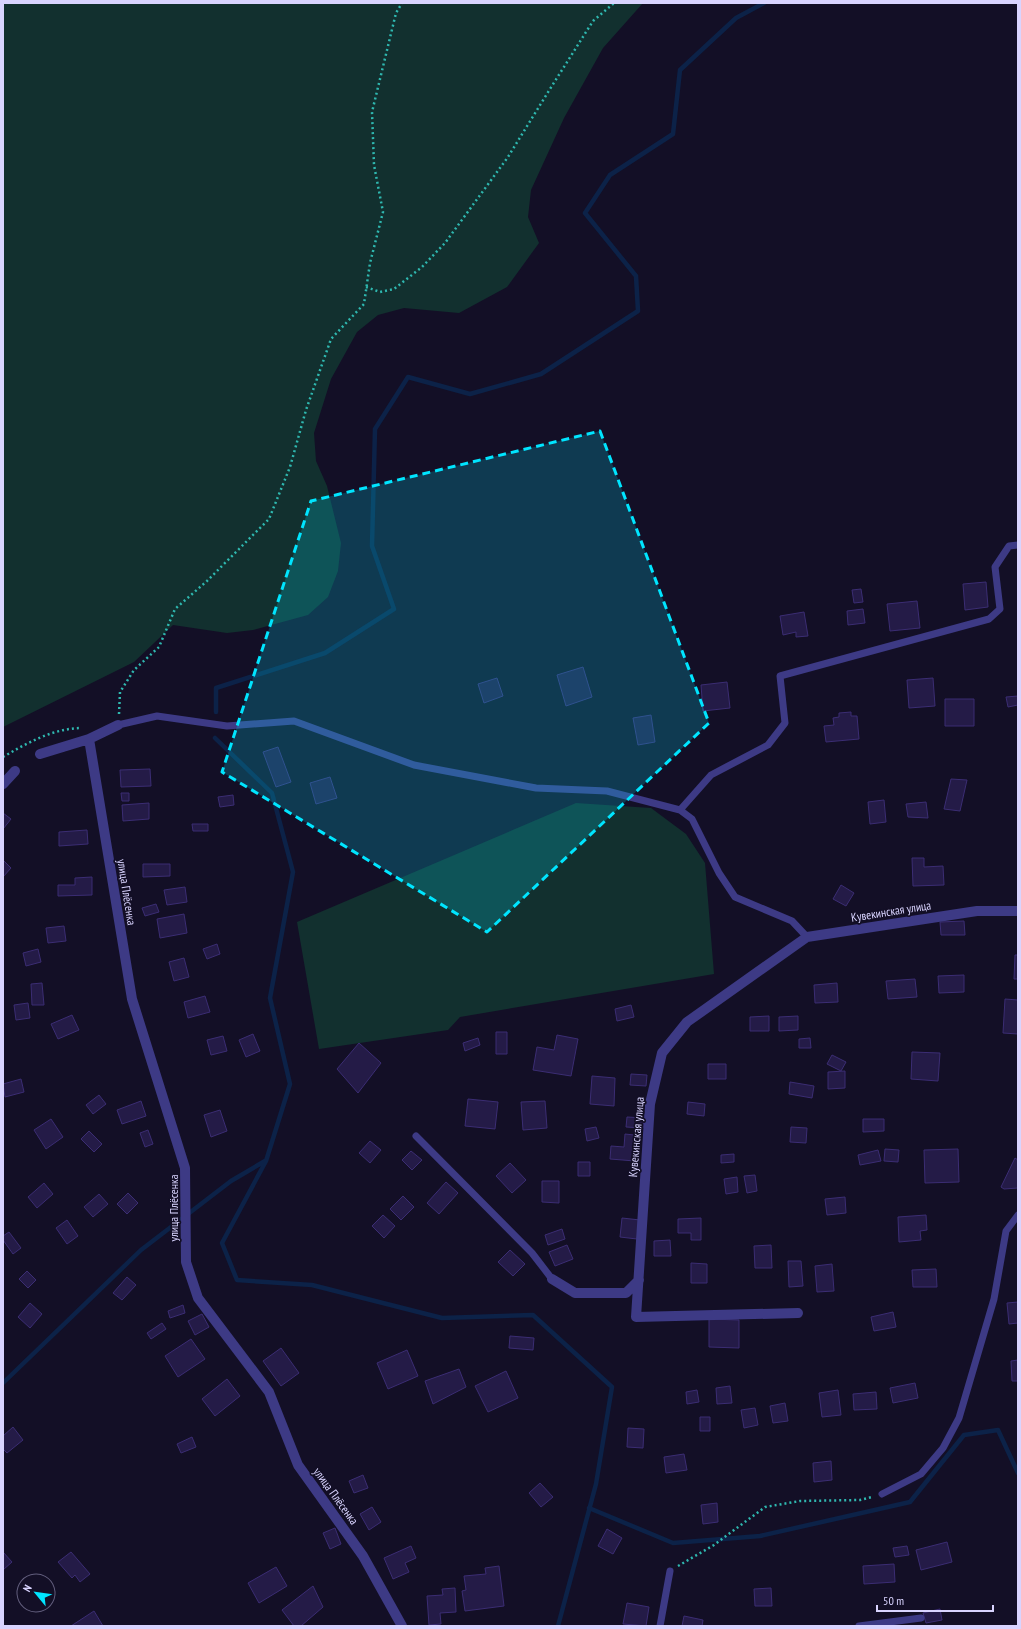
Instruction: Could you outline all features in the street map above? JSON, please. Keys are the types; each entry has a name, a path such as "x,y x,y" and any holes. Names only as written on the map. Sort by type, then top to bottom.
{"street":[{"path":"40,754 89,739 118,725"},
{"name":"улица Плёсенка","path":"89,739 132,999 185,1168 186,1262 198,1298 269,1392 298,1465 363,1556 402,1626"},
{"path":"3,784 15,772"},
{"name":"Кувекинская улица","path":"798,1313 636,1317 650,1104 662,1053 687,1022 807,937 977,911 1018,911"},
{"path":"552,1279 575,1293 626,1293 639,1280"}],"lane":[{"path":"680,810 711,775 768,745 785,723 780,676 989,619 1000,609 995,567 1009,546 1018,544"},
{"path":"118,725 158,716 227,726 294,721 414,765 536,788 607,791 680,810 692,819 719,873 735,897 792,921 807,937"},
{"path":"416,1136 532,1253 552,1279"},
{"path":"882,1494 921,1474 943,1448 959,1418 994,1300 1006,1231 1018,1214"},
{"path":"660,1626 670,1571"},
{"path":"859,1626 921,1618"}],"path":[{"path":"118,725 120,692 134,670 159,647 175,609 207,581 269,519 290,467 306,410 331,339 364,304 370,263 383,212 374,164 372,112 396,13 402,3"},
{"path":"366,288 380,292 394,289 422,267 445,243 508,157 594,21 614,3"},
{"path":"670,1571 714,1545 765,1507 800,1501 860,1500 882,1494"}],"highlighted area":[{"path":"600,431 709,723 487,932 222,772 311,501"}],"green space":[{"path":"3,3 643,3 603,48 564,118 531,190 528,217 539,243 507,287 459,313 404,308 378,315 357,332 331,379 314,433 316,461 327,486 341,543 338,571 328,597 308,615 253,630 227,633 173,625 134,662 3,727"},
{"path":"576,803 651,808 686,834 705,863 714,974 460,1017 448,1030 319,1049 297,922"}],"building":[{"path":"986,582 988,607 965,610 963,584"},
{"path":"861,589 863,602 854,603 852,590"},
{"path":"917,601 920,628 890,631 887,604"},
{"path":"863,609 865,623 848,625 847,611"},
{"path":"804,612 808,636 796,637 796,632 783,635 780,616"},
{"path":"583,667 592,697 566,706 557,675"},
{"path":"497,678 503,696 484,703 478,684"},
{"path":"933,678 935,706 909,708 907,680"},
{"path":"727,682 730,708 703,711 701,685"},
{"path":"1018,696 1018,705 1008,707 1006,697"},
{"path":"945,699 974,699 974,726 945,726"},
{"path":"851,712 851,716 857,716 859,739 826,742 824,726 834,725 833,718 839,717 839,713"},
{"path":"651,715 655,742 638,745 633,718"},
{"path":"278,747 291,782 276,787 263,752"},
{"path":"150,769 151,786 121,787 120,770"},
{"path":"330,777 337,798 316,804 310,783"},
{"path":"951,779 967,780 960,811 944,809"},
{"path":"121,793 129,793 129,801 122,801"},
{"path":"233,795 234,805 220,807 218,797"},
{"path":"884,800 886,822 870,824 868,802"},
{"path":"926,802 928,818 908,817 906,804"},
{"path":"149,803 149,819 123,821 122,805"},
{"path":"3,813 11,819 3,829"},
{"path":"192,824 208,824 208,831 193,831"},
{"path":"87,830 88,844 59,846 59,832"},
{"path":"912,858 924,858 924,867 943,866 944,885 913,886"},
{"path":"3,860 11,868 3,877"},
{"path":"143,864 170,864 170,876 143,877"},
{"path":"92,877 92,895 58,896 58,885 75,885 75,878"},
{"path":"841,885 854,893 846,906 833,899"},
{"path":"185,887 187,902 167,905 164,890"},
{"path":"156,904 159,912 145,916 142,908"},
{"path":"184,914 187,933 160,938 157,919"},
{"path":"964,921 965,935 941,935 940,922"},
{"path":"64,926 66,941 48,943 46,928"},
{"path":"217,944 220,954 207,959 203,949"},
{"path":"38,949 41,962 26,966 23,953"},
{"path":"1015,955 1018,955 1018,979 1014,979"},
{"path":"184,958 189,977 174,981 169,962"},
{"path":"964,975 964,992 939,993 938,976"},
{"path":"915,979 917,997 888,999 886,981"},
{"path":"42,983 44,1005 32,1005 31,984"},
{"path":"837,983 838,1002 815,1003 814,985"},
{"path":"205,996 210,1012 188,1018 184,1002"},
{"path":"1005,999 1018,1000 1018,1034 1003,1033"},
{"path":"28,1003 30,1018 16,1020 14,1005"},
{"path":"631,1005 634,1017 617,1021 615,1009"},
{"path":"72,1015 79,1030 58,1039 51,1024"},
{"path":"769,1016 769,1031 750,1031 750,1017"},
{"path":"798,1016 798,1030 779,1031 779,1017"},
{"path":"496,1032 507,1032 507,1054 496,1054"},
{"path":"253,1034 260,1051 246,1057 239,1040"},
{"path":"557,1035 578,1039 571,1076 533,1070 537,1047 554,1050"},
{"path":"223,1036 227,1051 211,1055 207,1040"},
{"path":"478,1038 480,1045 465,1051 463,1043"},
{"path":"810,1038 811,1048 799,1048 799,1039"},
{"path":"359,1043 381,1063 358,1093 337,1069"},
{"path":"912,1052 940,1053 938,1081 911,1079"},
{"path":"832,1055 846,1062 841,1071 827,1064"},
{"path":"708,1064 726,1064 726,1079 708,1079"},
{"path":"845,1071 845,1088 828,1089 828,1072"},
{"path":"631,1074 647,1075 646,1086 630,1085"},
{"path":"592,1076 615,1078 614,1106 590,1104"},
{"path":"21,1079 24,1092 5,1097 3,1084"},
{"path":"790,1082 814,1086 812,1098 789,1094"},
{"path":"99,1095 106,1104 93,1114 86,1105"},
{"path":"468,1099 498,1102 495,1129 465,1126"},
{"path":"141,1101 146,1116 122,1124 117,1110"},
{"path":"545,1101 547,1128 523,1130 521,1102"},
{"path":"688,1102 705,1104 704,1116 687,1114"},
{"path":"220,1110 227,1131 211,1137 204,1115"},
{"path":"627,1117 644,1118 643,1128 626,1127"},
{"path":"51,1119 63,1137 46,1149 34,1130"},
{"path":"863,1119 884,1119 884,1131 863,1132"},
{"path":"596,1127 599,1138 587,1141 585,1129"},
{"path":"791,1127 807,1128 806,1143 790,1142"},
{"path":"148,1130 153,1144 145,1147 140,1133"},
{"path":"89,1131 102,1144 94,1152 81,1139"},
{"path":"625,1134 634,1135 633,1143 636,1144 635,1161 610,1159 611,1146 624,1147"},
{"path":"370,1141 381,1150 370,1163 359,1153"},
{"path":"885,1149 899,1150 898,1162 884,1161"},
{"path":"958,1149 959,1182 925,1183 924,1150"},
{"path":"878,1150 881,1161 860,1165 858,1155"},
{"path":"411,1151 422,1160 412,1170 402,1160"},
{"path":"734,1154 734,1162 721,1163 721,1155"},
{"path":"1015,1158 1018,1160 1018,1188 1004,1189 1001,1187"},
{"path":"578,1162 590,1162 590,1176 578,1176"},
{"path":"510,1163 526,1180 512,1193 496,1176"},
{"path":"755,1175 757,1191 747,1193 744,1176"},
{"path":"737,1177 738,1192 726,1194 724,1179"},
{"path":"542,1181 559,1181 559,1203 542,1202"},
{"path":"446,1182 458,1193 439,1214 427,1203"},
{"path":"44,1183 53,1194 37,1208 28,1197"},
{"path":"128,1193 138,1203 127,1214 117,1204"},
{"path":"99,1194 108,1204 93,1217 84,1207"},
{"path":"403,1196 414,1207 401,1220 390,1209"},
{"path":"845,1197 846,1213 827,1215 825,1199"},
{"path":"383,1215 395,1226 384,1238 372,1226"},
{"path":"926,1215 927,1230 920,1231 921,1240 899,1242 898,1217"},
{"path":"622,1218 640,1220 637,1239 620,1237"},
{"path":"701,1218 701,1240 691,1240 691,1233 678,1233 678,1219"},
{"path":"67,1220 78,1236 67,1244 56,1228"},
{"path":"562,1229 565,1239 548,1245 545,1235"},
{"path":"9,1232 21,1248 13,1254 3,1240 3,1236"},
{"path":"670,1240 671,1256 654,1256 654,1241"},
{"path":"567,1245 573,1259 555,1266 549,1252"},
{"path":"771,1245 772,1268 755,1268 754,1246"},
{"path":"510,1250 525,1264 513,1276 498,1262"},
{"path":"788,1261 801,1261 803,1286 789,1287"},
{"path":"691,1263 707,1264 707,1283 691,1283"},
{"path":"832,1264 834,1291 817,1292 815,1266"},
{"path":"936,1269 937,1287 913,1287 912,1270"},
{"path":"27,1271 36,1280 28,1288 19,1279"},
{"path":"127,1277 136,1285 122,1300 113,1293"},
{"path":"1018,1302 1018,1323 1009,1324 1007,1303"},
{"path":"30,1303 42,1314 30,1328 18,1317"},
{"path":"183,1305 185,1313 170,1318 168,1311"},
{"path":"893,1312 896,1327 874,1331 871,1317"},
{"path":"202,1314 209,1327 195,1335 188,1321"},
{"path":"709,1319 739,1320 739,1348 709,1347"},
{"path":"162,1323 166,1329 151,1339 147,1333"},
{"path":"510,1336 534,1338 533,1350 509,1348"},
{"path":"191,1339 205,1359 178,1377 165,1356"},
{"path":"281,1348 299,1373 281,1386 263,1361"},
{"path":"407,1350 418,1376 388,1389 377,1363"},
{"path":"1018,1360 1018,1381 1012,1381 1011,1361"},
{"path":"459,1369 466,1387 433,1404 425,1381"},
{"path":"506,1371 518,1398 488,1412 475,1386"},
{"path":"227,1379 240,1396 215,1416 202,1399"},
{"path":"915,1383 918,1398 893,1403 890,1388"},
{"path":"730,1386 732,1403 717,1404 716,1388"},
{"path":"697,1390 699,1402 687,1404 686,1392"},
{"path":"838,1390 841,1415 822,1417 819,1393"},
{"path":"876,1392 877,1409 854,1410 853,1394"},
{"path":"785,1403 788,1421 773,1423 770,1406"},
{"path":"755,1408 758,1425 744,1428 741,1410"},
{"path":"700,1417 710,1417 710,1431 700,1431"},
{"path":"13,1427 23,1440 7,1453 3,1449 3,1436"},
{"path":"628,1428 644,1429 643,1448 627,1447"},
{"path":"192,1437 196,1447 181,1453 177,1444"},
{"path":"684,1454 687,1470 666,1473 664,1457"},
{"path":"831,1461 832,1480 814,1482 813,1463"},
{"path":"363,1475 368,1488 354,1493 349,1481"},
{"path":"540,1483 553,1497 541,1507 529,1493"},
{"path":"717,1503 718,1522 703,1524 701,1505"},
{"path":"372,1507 381,1522 369,1530 360,1514"},
{"path":"335,1528 341,1544 330,1549 323,1533"},
{"path":"607,1529 622,1538 613,1554 598,1546"},
{"path":"947,1542 952,1562 921,1570 916,1550"},
{"path":"411,1546 416,1558 405,1563 409,1572 393,1579 384,1558"},
{"path":"907,1546 909,1555 895,1557 893,1548"},
{"path":"3,1552 12,1562 3,1570"},
{"path":"71,1552 90,1574 80,1582 75,1575 72,1578 58,1562"},
{"path":"894,1564 895,1582 864,1584 863,1566"},
{"path":"499,1566 504,1606 465,1611 462,1591 466,1590 464,1576 486,1574 485,1568"},
{"path":"276,1567 287,1586 259,1603 248,1583"},
{"path":"313,1586 323,1607 301,1626 294,1626 282,1610"},
{"path":"455,1588 456,1612 440,1613 441,1624 429,1625 427,1596 443,1595 442,1589"},
{"path":"771,1588 772,1606 755,1606 754,1589"},
{"path":"627,1603 649,1607 646,1626 623,1624"},
{"path":"940,1609 942,1620 926,1623 923,1613"},
{"path":"94,1611 103,1626 71,1626"},
{"path":"684,1616 703,1620 702,1626 682,1626"}],"waterway":[{"path":"216,712 216,688 325,653 394,609 372,546 375,429 408,377 470,394 541,374 638,311 636,276 585,213 610,175 673,134 680,70 736,18 764,3"},
{"path":"215,738 272,793 293,872 270,998 290,1084 266,1161 222,1243 237,1280 312,1285 442,1318 533,1315 612,1387 596,1484 558,1626"},
{"path":"3,1383 141,1250 231,1181 265,1161"},
{"path":"589,1508 673,1543 760,1536 910,1502 964,1435 998,1430 1018,1473"}]}
